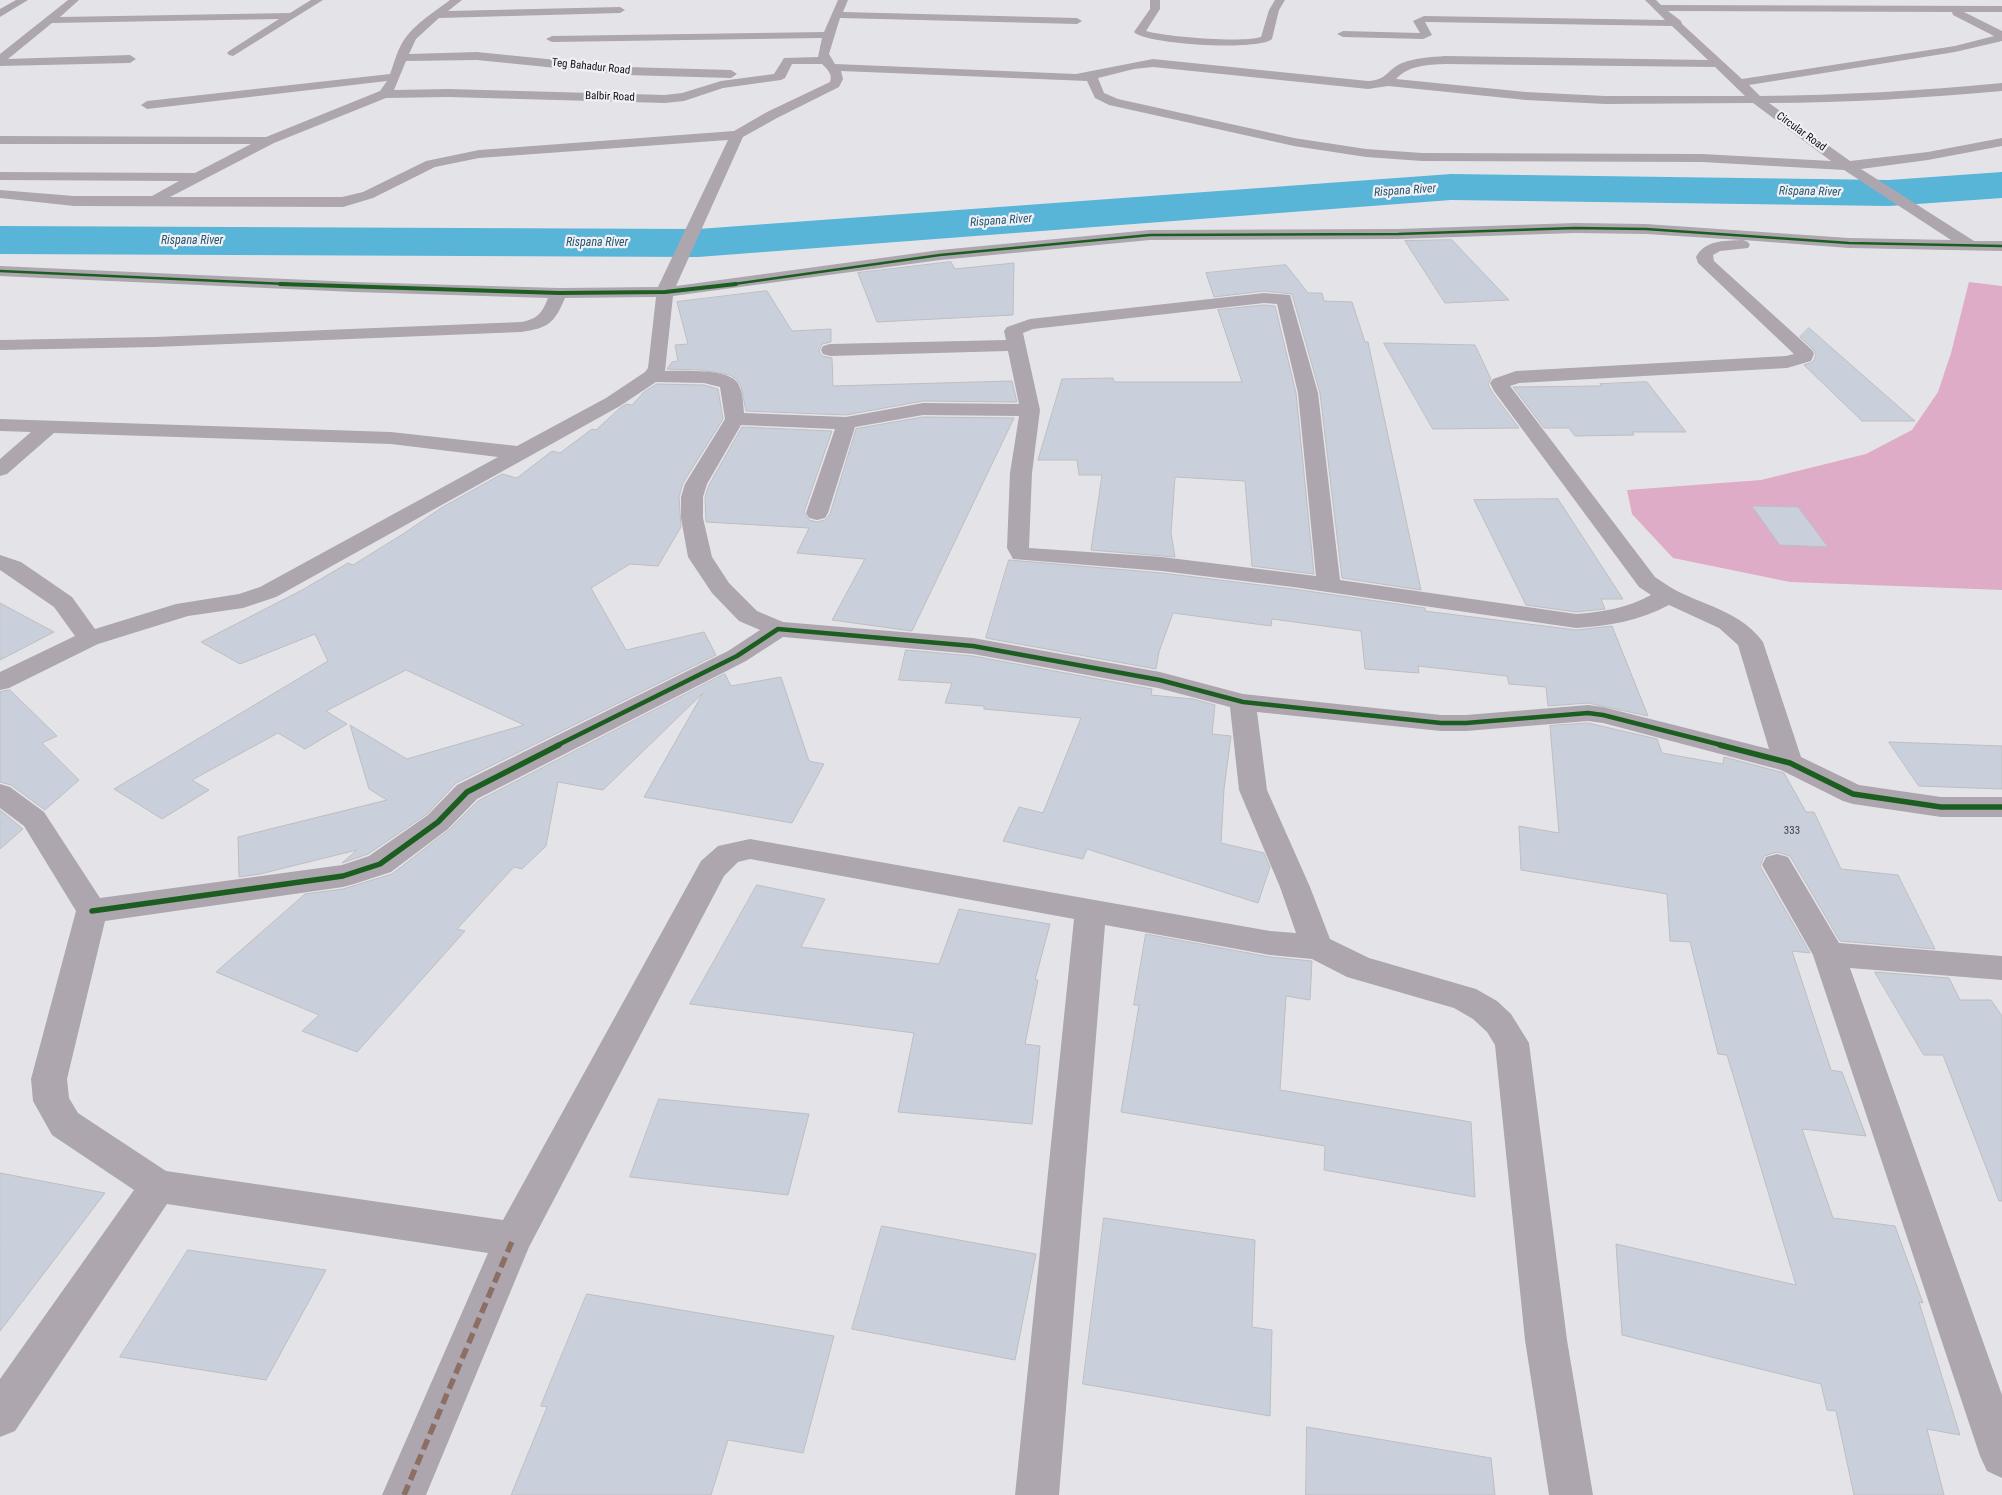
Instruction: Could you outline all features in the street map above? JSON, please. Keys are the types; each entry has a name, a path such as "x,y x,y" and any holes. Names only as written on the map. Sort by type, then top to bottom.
{"street":[{"path":"0,14 23,0"},
{"path":"74,0 0,61 15,64 130,59"},
{"path":"233,53 318,0"},
{"path":"0,194 74,200 156,199 269,140 384,94 390,88 401,58 412,37 457,0"},
{"path":"156,199 155,202 342,202 368,195 431,164 480,154 737,135 765,118 835,84 838,79 838,73 828,63 824,50 832,18 843,0"},
{"path":"1156,0 1155,9 1140,32 1142,34 1158,38 1246,42 1266,39 1274,10 1280,0"},
{"path":"1655,4 1950,10 2002,9"},
{"name":"Circular Road","path":"1655,4 1758,101 1847,166 1968,244"},
{"path":"438,15 620,10"},
{"path":"1741,83 1955,48 2001,38 1993,30 1950,10"},
{"path":"49,20 291,16"},
{"path":"832,18 1077,21"},
{"path":"1343,34 1423,36 1426,33 1418,21 1424,19 1677,24"},
{"path":"565,23 585,22"},
{"path":"552,39 829,35"},
{"path":"1955,48 1993,53"},
{"name":"Teg Bahadur Road","path":"401,58 478,56 642,72 781,75"},
{"path":"1388,82 1401,68 1445,60 1720,64"},
{"name":"Balbir Road","path":"384,94 448,93 666,99 684,97 714,87 781,75 788,61 828,63"},
{"path":"828,63 1092,78 1130,65 1153,63 1355,84 1388,82 1555,98 1758,101 1864,98 2002,87"},
{"path":"146,104 209,99 395,76"},
{"path":"1092,78 1099,95 1114,102 1246,133 1342,151 1422,157 1702,158 1847,166 1928,156 2002,142"},
{"path":"0,682 88,639 185,609 243,601 268,592 613,402 652,376 657,368 666,288 737,135"},
{"path":"0,140 269,140"},
{"path":"0,176 197,177"},
{"path":"0,271 354,287 559,293 666,288 712,288 940,255 1150,235 1398,234 1584,228 1646,229 1858,243 2002,246"},
{"path":"1787,757 1750,642 1728,623 1668,596 1647,582 1501,387 1500,383 1516,378 1787,362 1804,357 1805,354 1800,348 1706,263 1704,257 1708,250 1724,246 1802,239"},
{"path":"0,345 155,342 521,327 539,324 546,320 559,293"},
{"path":"1329,585 1308,393 1284,299 1264,298 1030,324 1013,331 1030,410 1021,473 1018,548 1021,554 1162,564 1329,585 1576,621 1621,617 1641,610 1668,596"},
{"path":"830,350 1016,345"},
{"path":"652,376 714,379 724,382 729,386 735,419 696,484 692,497 692,518 700,557 716,582 748,616 778,629 973,646 1160,680 1243,702 1441,723 1466,723 1588,713 1622,719 1730,749 1787,757 1854,794 1941,807 2002,807"},
{"path":"735,419 846,423 923,410 1030,410"},
{"path":"817,514 842,441 846,423"},
{"path":"0,425 392,438 521,453"},
{"path":"0,470 50,427"},
{"path":"0,562 13,567 63,602 88,639"},
{"path":"92,911 343,876 376,867 438,822 467,792 483,782 737,656 778,629"},
{"path":"1243,702 1253,790 1295,887 1317,947"},
{"path":"0,794 34,819 92,911 49,1079 51,1101 65,1124 158,1186 513,1239"},
{"path":"404,1495 513,1239 712,869 729,853 750,849 1270,943 1317,947 1359,968 1464,998 1485,1010 1498,1023 1512,1043 1546,1340 1571,1495"},
{"path":"1778,865 1829,954 2002,1456"},
{"path":"1037,1495 1091,910"},
{"path":"1829,954 2002,968"},
{"path":"0,1416 158,1186"}],"shaded area":[{"path":"1969,282 2002,286 2002,590 1790,582 1673,558 1632,514 1627,490 1761,480 1866,454 1912,430 1938,392 1951,353"}],"building":[{"path":"1452,240 1509,300 1445,303 1405,241"},
{"path":"951,262 955,269 1014,263 1013,315 877,322 858,273"},
{"path":"1286,265 1308,293 1322,293 1324,301 1352,302 1365,342 1368,342 1421,590 1342,578 1320,393 1292,294 1264,291 1214,297 1206,273"},
{"path":"767,291 792,331 831,329 831,342 822,344 819,351 822,356 832,358 833,386 1012,381 1017,402 923,401 846,415 746,411 741,386 730,375 701,370 667,369 672,362 678,361 675,345 688,344 677,302"},
{"path":"1264,305 1275,306 1296,393 1314,574 1252,566 1245,481 1175,477 1171,533 1175,557 1091,550 1102,475 1079,475 1077,460 1038,460 1062,379 1113,378 1114,382 1242,382 1218,310"},
{"path":"1809,328 1915,421 1862,421 1804,365 1813,362 1816,355 1813,349 1800,337"},
{"path":"1384,343 1475,345 1491,379 1488,384 1492,392 1519,428 1433,429"},
{"path":"1647,382 1686,432 1632,432 1634,435 1575,436 1569,428 1544,428 1513,387 1602,386 1600,384"},
{"path":"657,384 704,385 718,389 723,419 683,483 679,497 681,527 658,566 630,564 591,588 626,650 704,632 716,655 456,783 427,814 368,854 342,863 357,850 260,874 239,877 238,837 387,800 369,789 350,725 407,759 524,725 406,670 326,711 347,724 305,749 278,733 192,780 209,790 162,819 114,789 328,661 315,634 240,664 201,642 304,589 348,563 353,565 441,508 502,474 517,478 552,451 560,453 592,429 596,430 620,408 626,404 632,405 644,392"},
{"path":"923,417 1014,418 912,631 832,620 865,559 797,553 809,528 706,522 705,497 709,485 742,427 832,431 804,512 809,520 817,522 825,520 830,514 856,429"},
{"path":"1558,499 1623,599 1601,599 1605,609 1576,612 1526,605 1474,500"},
{"path":"1752,506 1798,507 1828,547 1780,545"},
{"path":"1009,560 1162,573 1293,589 1425,608 1425,611 1576,630 1612,626 1648,716 1588,703 1548,706 1546,687 1509,684 1507,676 1418,666 1419,673 1365,669 1361,631 1272,619 1271,626 1173,613 1159,652 1156,669 986,638"},
{"path":"0,603 54,632 0,660"},
{"path":"906,650 973,656 1152,689 1151,695 1193,699 1215,705 1212,734 1231,736 1224,789 1221,843 1264,853 1270,867 1258,903 1087,849 1083,859 1003,841 1019,807 1043,813 1081,718 984,709 984,706 945,703 952,683 899,680"},
{"path":"725,674 731,686 781,677 809,761 824,764 792,823 644,797 703,693 603,790 558,782 546,846 522,869 514,867 457,929 465,931 357,1052 302,1031 319,1015 216,972 305,894 343,889 392,874 449,830 478,801"},
{"path":"10,690 57,736 42,743 79,780 45,810 11,785 0,782 0,692"},
{"path":"1588,723 1657,739 1662,753 1723,764 1724,757 1784,773 1806,812 1814,812 1841,869 1898,875 1935,949 1840,941 1790,856 1777,852 1764,856 1760,866 1810,953 1792,951 1831,1070 1842,1072 1866,1136 1802,1129 1833,1218 1895,1226 1923,1303 1919,1302 1960,1435 1927,1429 1944,1495 1854,1495 1836,1411 1827,1410 1821,1384 1622,1335 1616,1244 1796,1285 1727,1055 1718,1054 1690,942 1670,941 1667,894 1521,870 1519,826 1559,833 1550,726"},
{"path":"1889,742 2002,746 2002,789 1919,786"},
{"path":"0,810 23,829 0,849"},
{"path":"757,885 825,899 801,947 939,964 959,909 1050,924 1035,980 1038,980 1025,1044 1040,1046 1032,1124 898,1112 914,1033 690,1004"},
{"path":"1146,934 1270,957 1312,961 1310,1000 1286,996 1280,1090 1471,1122 1475,1197 1324,1170 1325,1146 1121,1112 1139,1005 1134,1005"},
{"path":"1875,972 1949,978 1960,1000 1991,1000 2002,1016 2002,1201 1999,1201 1943,1055 1924,1055"},
{"path":"659,1099 809,1114 788,1195 630,1177"},
{"path":"0,1173 105,1193 0,1331"},
{"path":"1104,1218 1255,1240 1252,1327 1272,1330 1270,1416 1083,1384"},
{"path":"882,1226 1036,1254 1015,1360 852,1329"},
{"path":"188,1250 326,1270 266,1380 120,1357"},
{"path":"587,1294 834,1336 803,1453 728,1440 711,1495 511,1495 547,1407 541,1406"},
{"path":"1307,1427 1491,1458 1495,1495 1306,1495"}],"waterway":[{"name":"Rispana River","path":"0,240 698,243 1451,187 1889,193 2002,185"}],"marked path":[{"path":"404,1495 513,1239"}],"cycle path":[{"path":"0,271 354,287 626,293 665,292 712,287 940,255 1150,235 1398,234 1575,228 1646,229 1849,243 2002,246"},
{"path":"92,911 343,876 380,864 438,822 467,792 737,656 778,629 973,646 1160,680 1243,702 1441,723 1466,723 1588,713 1603,715 1790,763 1853,794 1941,807 2002,807"}]}
